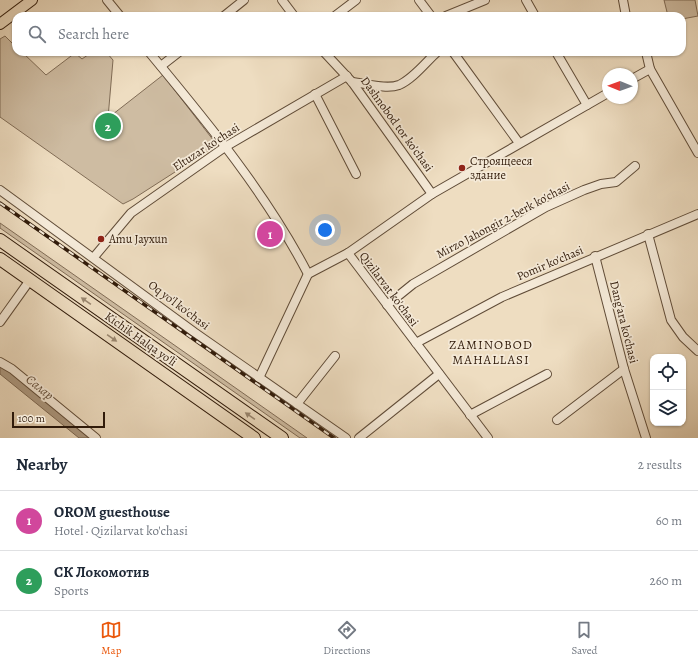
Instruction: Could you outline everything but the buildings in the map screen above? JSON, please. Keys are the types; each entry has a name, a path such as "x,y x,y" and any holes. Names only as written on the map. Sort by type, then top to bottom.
{"highway":[{"name":"Kichik Halqa yo'li","path":"0,240 282,438"},
{"name":"Kichik Halqa yo'li","path":"0,259 254,438"}],"main road":[{"path":"0,16 22,0"},
{"path":"16,12 32,0"},
{"path":"0,24 12,15"}],"street":[{"path":"107,0 117,12"},
{"path":"229,12 244,0"},
{"path":"282,0 291,12"},
{"path":"340,12 356,0"},
{"path":"419,0 428,12"},
{"path":"456,12 485,0"},
{"path":"526,0 533,12"},
{"path":"623,0 625,12"},
{"path":"152,56 240,165 287,235 308,274 259,378"},
{"path":"161,66 174,56"},
{"name":"Dashnobod tor ko'chasi","path":"328,56 349,79 432,194"},
{"path":"349,79 389,86 398,85 433,56"},
{"path":"456,56 519,143"},
{"path":"558,56 587,105"},
{"path":"647,56 650,69 698,153"},
{"path":"638,76 650,69"},
{"name":"Eltuzar ko'chasi","path":"94,257 130,213 225,147 315,94 349,79"},
{"path":"315,94 356,174"},
{"path":"348,254 432,194 480,168 519,143 602,96"},
{"name":"Mirzo Jahongir 2-berk ko'chasi","path":"387,306 413,284 546,207 584,190 601,184 616,182 635,166"},
{"name":"Oq yo'l ko'chasi","path":"0,190 259,378 346,438"},
{"name":"Pomir ko'chasi","path":"416,343 502,297 595,256 698,214"},
{"path":"648,234 671,320 682,338 698,351"},
{"name":"Qizilarvat ko'chasi","path":"308,274 348,254 488,438"},
{"name":"Dang'ara ko'chasi","path":"595,256 624,369 646,438"},
{"path":"0,322 30,280"},
{"path":"297,404 335,356"},
{"path":"0,362 12,369 96,438"},
{"path":"557,420 624,369"},
{"path":"359,438 439,374"},
{"path":"470,414 547,374"}],"shaded area":[{"path":"664,0 695,0 698,16 686,18 686,12 667,12"},
{"path":"5,36 12,43 12,56 26,56 46,75 71,56 78,56 82,59 86,56 110,56 113,60 108,118 163,75 217,145 123,204 0,117 0,39"},
{"path":"0,223 307,438 300,438 0,228"},
{"name":"Салар","path":"0,365 91,438 79,438 0,374"}],"railway":[{"path":"0,203 334,438"}],"place":[{"name":"СК Локомотив","path":"108,126"},
{"name":"Строящееся здание","path":"462,168"},
{"name":"OROM guesthouse","path":"270,234"},
{"name":"Amu Jayxun","path":"101,239"}],"district":[{"name":"ZAMINOBOD MAHALLASI","path":"491,352"}]}
